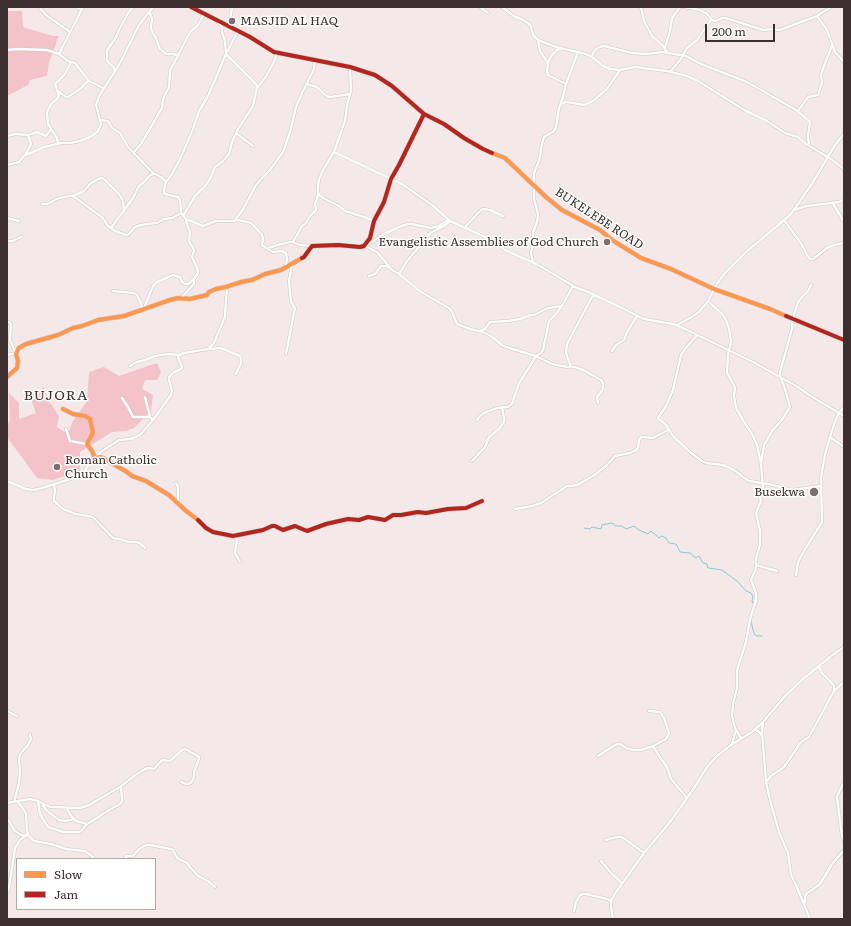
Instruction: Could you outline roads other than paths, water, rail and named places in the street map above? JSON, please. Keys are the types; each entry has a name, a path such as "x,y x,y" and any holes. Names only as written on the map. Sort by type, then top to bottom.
{"street":[{"path":"39,7 46,15 70,32"},
{"path":"59,54 82,9 76,7"},
{"path":"115,71 107,61 107,50 115,40 128,13 133,7"},
{"path":"26,155 44,147 76,142 96,133 101,124 96,104 99,96 115,71 138,27 153,7"},
{"name":"BUKELEBE ROAD","path":"191,7 250,37 274,52 350,67 370,73 381,79 424,114 444,124 483,149 505,158 562,210 600,230 612,240 641,258 714,289 793,318 844,340"},
{"path":"229,27 232,7"},
{"path":"480,7 488,13"},
{"path":"502,7 514,16 529,24 533,35 538,40 586,54 597,62 613,70 635,67 670,72 687,76 698,81 785,133 798,137 804,143 828,157 844,170"},
{"path":"641,7 644,20 649,31 668,52 675,55 688,57 701,64 747,82 798,111 810,122 808,135 809,146"},
{"path":"665,49 672,18 680,7"},
{"path":"684,7 700,10 707,14 711,20"},
{"path":"711,20 715,21 726,18 748,26 779,30 817,16 831,7"},
{"path":"150,12 152,32 156,38 160,50 166,54 178,55"},
{"path":"134,152 141,144 162,108 169,87 170,72 190,32 198,24 204,14"},
{"path":"817,16 827,30 835,52 844,62"},
{"path":"670,72 681,59 687,47 697,40 711,20"},
{"path":"218,21 225,39 226,54 254,81 257,88"},
{"path":"143,309 153,286 157,282 173,275 180,277 183,282 188,284 198,273 192,257 194,250 189,241 190,234 186,219 182,214 179,198 166,195 164,193 166,182 180,160 200,111 238,31"},
{"path":"538,40 540,51 548,63"},
{"path":"798,111 808,98 818,95 822,82 821,75 832,44"},
{"path":"592,57 594,50 600,46 641,54 668,52"},
{"path":"563,48 557,50 549,59 547,72 566,84"},
{"path":"7,50 47,50 59,54 68,61 75,63 88,80 103,88"},
{"path":"533,263 531,253 533,245 533,232 538,214 535,202 534,173 540,158 544,138 556,128 558,109 578,52"},
{"path":"73,196 103,218 106,224 116,231 127,235 135,227 146,224 158,224 164,219 173,218 178,214 182,214 195,196 206,185 215,167 229,154 236,134 253,106 257,88 264,80 274,62 277,53"},
{"path":"234,221 256,185 270,170 283,152 294,114 306,84 314,69 315,60"},
{"path":"58,144 57,138 48,124 47,112 51,104 59,97 60,94 55,85 65,74 71,62"},
{"path":"293,242 302,226 316,211 315,204 318,193 319,179 334,152 345,121 351,88 350,67"},
{"path":"560,105 566,102 584,105 589,103 607,89 620,70"},
{"path":"58,91 68,97 80,89 88,80"},
{"path":"306,84 317,87 324,94 330,97 350,94"},
{"path":"366,246 371,236 374,221 384,202 391,178 424,114"},
{"path":"100,120 109,122 113,129 120,133 127,145 154,174 161,177 166,182"},
{"path":"7,136 15,134 28,135 37,132 46,136 51,129"},
{"path":"236,134 253,146"},
{"path":"676,325 695,315 708,302 719,280 742,256 794,210 844,134"},
{"path":"7,165 19,162 26,155 32,144 28,135"},
{"path":"334,152 402,184 418,194 449,220 492,240 509,252 533,263 573,286 620,307 636,316 648,320 676,325 730,350 798,387 844,416"},
{"path":"112,228 133,198 139,186 149,176 154,174"},
{"path":"42,204 47,204 59,198 73,196 84,191 90,184 98,179 103,179 121,197 124,211"},
{"path":"318,193 346,212 363,216 374,221"},
{"path":"794,210 807,206 844,200"},
{"path":"832,202 844,222"},
{"path":"465,227 482,209 490,210 502,216"},
{"path":"7,218 19,221"},
{"path":"186,219 203,226 216,221 240,220 248,222 255,226 262,237 262,245 273,252 281,251 286,253 286,267"},
{"path":"267,249 284,243 293,242 299,245 311,246 344,245 360,247 366,246 382,234 398,227 412,224 431,228 439,226 449,220"},
{"path":"399,274 426,237 444,226 449,220"},
{"path":"784,220 810,259 814,258 826,248 844,243"},
{"path":"7,241 13,241 21,237"},
{"path":"16,354 19,348 26,344 58,335 98,320 124,316 170,300 181,298 190,299 207,295 209,292 216,289 255,279 281,270 304,257 311,246"},
{"path":"366,246 380,254 390,268"},
{"path":"286,354 294,308 291,302 289,281 292,264"},
{"path":"369,276 375,274 381,266 386,266 399,274 421,292 449,308 457,324 470,330 479,331 491,336 506,347 536,356 552,364 585,371 602,381 603,389 596,398 598,403"},
{"path":"181,298 193,285 194,279"},
{"path":"761,464 764,445 772,431 790,407 780,374 798,302 808,291 811,285"},
{"path":"477,420 484,413 497,408 508,407 512,404 519,384 536,356 541,353 544,348 549,321 562,306 573,286"},
{"path":"208,349 214,342 224,320 228,292 226,287"},
{"path":"113,291 134,293 137,295 143,309"},
{"path":"571,367 566,352 568,344 594,295"},
{"path":"708,302 722,314 726,320 731,336 727,373 735,387 734,396 736,406 757,446 763,483 760,497 761,501 756,511 760,541 759,551 756,558 755,572 751,580 756,597 756,604 750,619 746,642 737,670 736,692 733,704 732,716 736,729 741,738"},
{"path":"479,331 485,329 490,322 520,319 534,315 548,308 562,306"},
{"path":"612,351 616,345 624,340 636,316"},
{"path":"7,321 11,324 10,340 18,361 17,368 7,377"},
{"path":"697,335 681,356 673,390 666,406 658,418 667,426 668,430 676,440 702,461 706,463 723,465 753,482 769,484 792,490 821,486"},
{"path":"130,366 155,356 169,354 180,355 208,349 221,348 240,356 241,363 236,374"},
{"path":"7,355 16,354"},
{"path":"7,481 31,490 54,485 80,476 102,451 119,440 131,439 140,435 154,420 172,394 169,379 174,372 182,368 178,357 180,355"},
{"path":"145,397 150,417"},
{"path":"122,398 133,417 150,417 154,420"},
{"path":"472,461 485,447 489,437 499,429 504,422 502,407"},
{"path":"796,575 798,562 822,522 821,486 824,462 830,437 839,413 844,407"},
{"path":"63,408 73,414 85,416 90,419 93,432 86,444"},
{"path":"66,429 70,440 86,444 95,458"},
{"path":"515,509 541,503 567,486 577,485 593,476 607,465 615,456 636,450 641,437 653,438 668,430"},
{"path":"830,437 844,447"},
{"path":"95,458 103,458 132,476 146,481 169,495 211,532 233,536 263,530 272,526 284,530 295,526 307,531 326,524 348,519 359,520 368,517 384,520 393,515 466,508 482,501"},
{"path":"176,483 178,487 178,503"},
{"path":"54,485 54,502 63,509 74,514 93,517 113,538 136,542 145,548"},
{"path":"233,536 237,540 235,553 240,562"},
{"path":"756,565 777,571"},
{"path":"613,919 610,907 612,898 644,853 670,822 707,767 717,756 732,744 755,729 804,678 844,647"},
{"path":"819,666 821,672 834,686 834,691"},
{"path":"766,782 771,776 783,768 801,742 808,738 834,691 844,682"},
{"path":"7,711 17,716"},
{"path":"598,756 619,744 633,750 641,750 666,739 669,733 661,713 657,711 649,711"},
{"path":"762,722 766,782 774,815 788,853 791,875 810,919"},
{"path":"732,744 736,729"},
{"path":"755,729 762,736"},
{"path":"16,802 20,772 19,757 31,739 30,734"},
{"path":"653,746 666,767 671,779 687,798"},
{"path":"7,803 30,800 40,802 50,807 78,809 90,805 120,787 145,769 154,769 162,760 170,761 185,749 199,757 199,759 191,783 187,784 181,782"},
{"path":"844,782 837,797 843,825 842,836 844,841"},
{"path":"40,802 40,814 48,827 63,832 80,832 87,824 120,804 122,797 120,787"},
{"path":"16,802 26,814 27,835"},
{"path":"40,802 46,810 59,820 65,821 74,819"},
{"path":"66,808 74,819 78,822 87,824"},
{"path":"7,818 15,831 21,835 27,835 36,842 51,844 66,849 85,851 94,858"},
{"path":"7,893 15,849 20,840 27,835"},
{"path":"606,840 622,837 644,853"},
{"path":"125,858 127,856 133,856 139,849 146,845 171,849 177,858 187,863 198,876 208,881 215,887"},
{"path":"805,905 805,895 820,884 832,864 844,850"},
{"path":"601,861 622,883"},
{"path":"574,911 576,902 580,895 586,894 612,898"},
{"path":"607,898 611,901"}],"waterway":[{"path":"584,528 590,529 592,527 601,529 602,525 612,523 626,529 634,526 648,534 651,531 659,538 662,536 666,538 669,543 676,544 680,552 690,553 696,558 699,556 703,563 707,564 708,568 722,570 737,581 746,591 751,593 754,605"},
{"path":"751,621 754,634 757,636 762,636"}],"place":[{"name":"MASJID AL HAQ","path":"232,21"},
{"name":"Evangelistic Assemblies of God Church","path":"607,242"},
{"name":"Roman Catholic Church","path":"57,467"},
{"name":"Busekwa","path":"814,492"}],"district":[{"name":"BUJORA","path":"56,396"}]}
